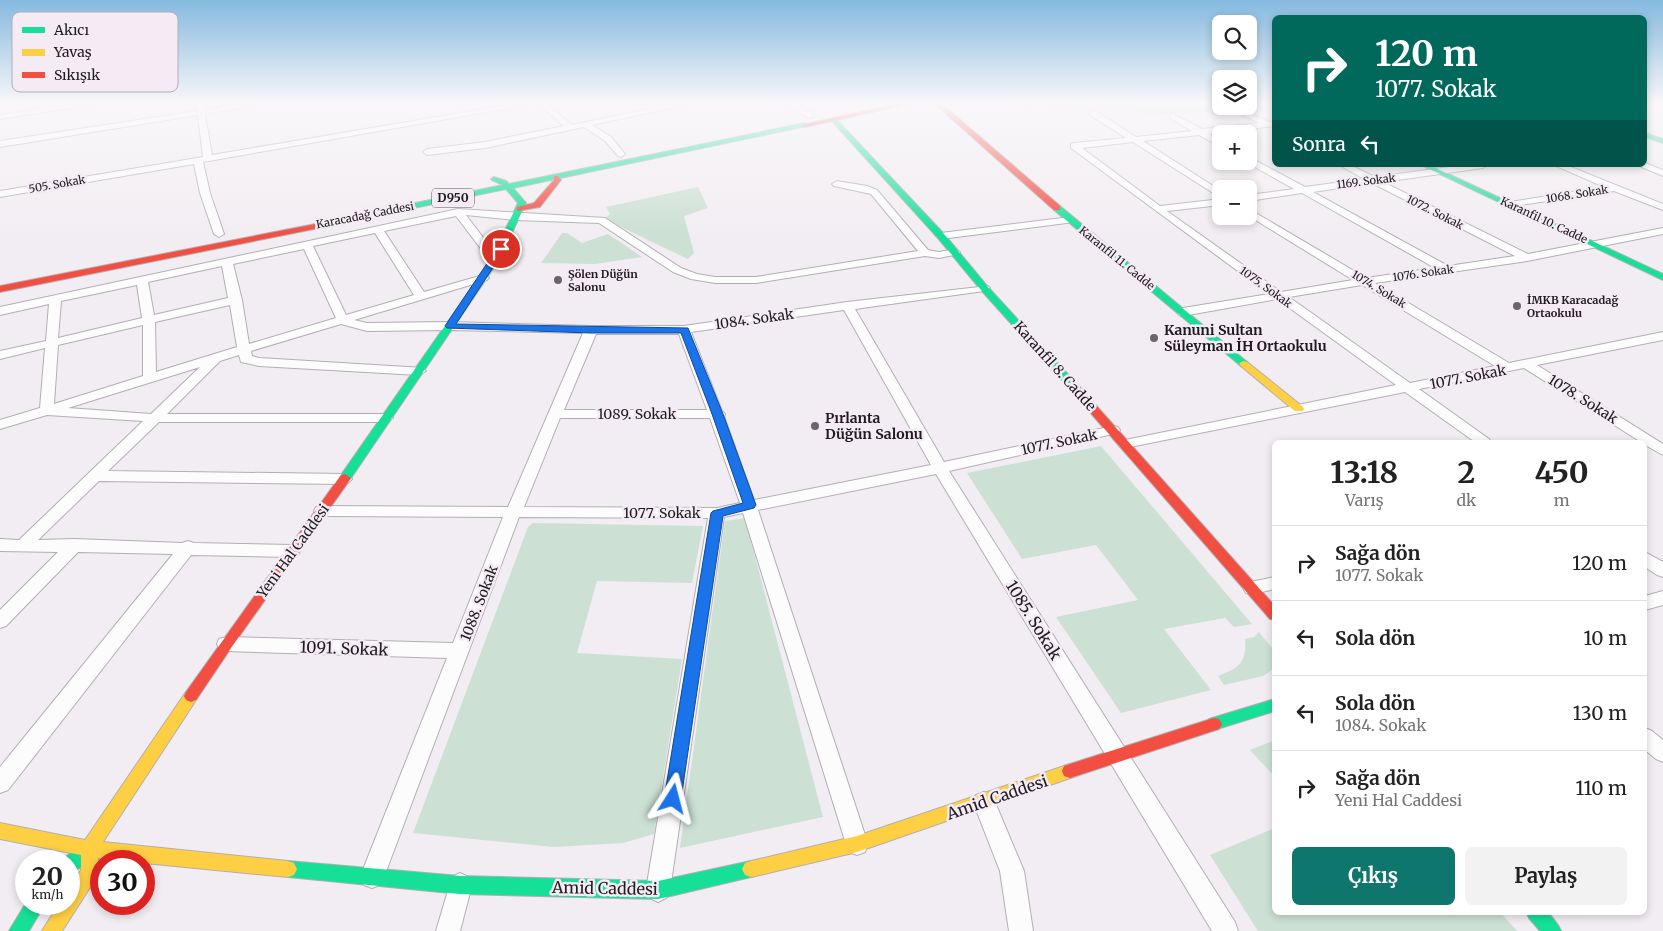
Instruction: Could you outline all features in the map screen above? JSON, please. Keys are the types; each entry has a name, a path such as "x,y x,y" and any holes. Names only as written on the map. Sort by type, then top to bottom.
{"main road":[{"name":"Karacadağ Caddesi","path":"181,241 654,147"},
{"name":"Karacadağ Caddesi","path":"0,289 509,187 695,147"},
{"name":"Karanfil 8. Cadde","path":"860,147 1113,430 1272,612"},
{"name":"Karanfil 11. Cadde","path":"987,147 1070,220 1299,409"},
{"name":"Karanfil 10. Cadde","path":"1428,167 1663,276"},
{"path":"518,213 537,205 558,180 556,177"},
{"path":"494,179 504,182 522,203 518,213"},
{"path":"465,195 463,190 471,184"},
{"name":"Yeni Hal Caddesi","path":"80,856 88,849 226,644 322,511 483,278 495,260 518,213"},
{"name":"Amid Caddesi","path":"0,831 88,849 460,885 658,890 857,844 1117,755 1272,706"},
{"path":"51,931 90,872 88,849"},
{"path":"18,931 29,915"},
{"path":"1538,915 1552,931"}],"street":[{"path":"206,147 208,158"},
{"name":"505. Sokak","path":"0,194 271,147"},
{"path":"427,152 465,147"},
{"path":"615,147 621,154"},
{"name":"1075. Sokak","path":"1076,147 1278,296 1481,440"},
{"path":"1148,147 1212,189"},
{"path":"198,160 205,193 219,234"},
{"path":"1257,165 1447,270"},
{"name":"1072. Sokak","path":"1347,167 1527,258"},
{"name":"1169. Sokak","path":"1257,197 1468,167"},
{"path":"1563,167 1663,207"},
{"path":"1646,167 1663,173"},
{"path":"837,184 874,192 925,253"},
{"name":"1068. Sokak","path":"1510,205 1615,188"},
{"path":"458,212 465,195"},
{"path":"1158,209 1212,203"},
{"path":"458,212 495,260"},
{"path":"0,311 458,212 518,213 601,220 677,270 695,277 715,280 756,280 925,253 939,255 955,252"},
{"name":"1074. Sokak","path":"1257,217 1508,368"},
{"path":"941,236 1070,220"},
{"path":"377,229 421,296"},
{"name":"1076. Sokak","path":"1183,312 1365,281 1527,258 1663,231"},
{"path":"307,244 343,321"},
{"path":"226,262 236,300 246,359 259,362 419,371"},
{"path":"0,425 244,348 343,321 483,278"},
{"path":"142,280 149,321 150,378"},
{"name":"1084. Sokak","path":"343,321 366,327 450,326 591,330 684,330 984,288"},
{"path":"47,411 50,344 55,299"},
{"path":"0,355 236,300"},
{"name":"1085. Sokak","path":"847,306 940,468 1226,931"},
{"name":"1088. Sokak","path":"372,877 513,513 591,330"},
{"path":"684,330 718,414 750,505 857,844"},
{"name":"1077. Sokak","path":"1125,444 1528,365 1663,336"},
{"path":"22,546 216,358"},
{"name":"1078. Sokak","path":"1528,365 1663,450"},
{"path":"47,411 155,418 386,418"},
{"name":"1089. Sokak","path":"556,414 718,414"},
{"name":"1077. Sokak","path":"322,511 717,513 940,468 1113,430"},
{"path":"95,476 344,479"},
{"path":"658,890 717,513"},
{"path":"0,545 188,547 292,551"},
{"path":"0,621 75,545"},
{"path":"0,783 188,547"},
{"path":"1647,559 1663,571"},
{"path":"1252,588 1272,584"},
{"path":"1647,602 1663,598"},
{"name":"1091. Sokak","path":"226,644 461,651"},
{"path":"1647,739 1663,753"},
{"path":"984,802 1012,871 1021,931"},
{"path":"448,931 460,885"}],"green space":[{"path":"698,187 708,208 684,216 694,253 688,259 604,219 610,214 606,207"},
{"path":"562,233 567,233 582,243 608,234 642,257 595,264 541,263"},
{"path":"1101,446 1252,624 1234,627 1225,618 1164,629 1211,690 1121,713 1056,617 1138,600 1096,545 1022,559 967,473"},
{"path":"745,518 823,817 680,848 725,521"},
{"path":"533,523 703,526 692,583 597,581 577,653 682,659 654,834 623,843 554,847 413,833 528,527"},
{"path":"1259,632 1272,648 1272,670 1263,676 1224,685 1218,676 1240,664 1245,654 1245,639 1254,637"},
{"path":"1272,741 1272,774 1250,750"},
{"path":"1272,829 1272,915 1503,915 1517,931 1258,931 1210,855"}],"traffic: fast":[{"path":"336,222 696,147"},
{"path":"859,147 941,236 984,288 1072,385"},
{"path":"1428,167 1663,277"},
{"path":"345,478 495,260 522,203 504,182 494,179"},
{"path":"1057,208 1244,364"},
{"path":"1214,724 1272,706"},
{"path":"80,856 89,849"},
{"path":"288,869 460,885 658,890 751,869"},
{"path":"18,931 29,915"},
{"path":"1538,915 1552,931"}],"traffic: slow":[{"path":"1244,364 1299,409"},
{"path":"51,931 90,872 89,849 191,696"},
{"path":"751,869 857,844 1070,771"},
{"path":"0,831 89,849 288,869"}],"traffic: jam":[{"path":"988,147 1057,208"},
{"path":"520,209 537,205 558,180 556,177"},
{"path":"0,289 336,222"},
{"path":"1072,385 1272,612"},
{"path":"191,696 345,478"},
{"path":"1070,771 1214,724"}],"place":[{"name":"Şölen Düğün Salonu","path":"558,280"},
{"name":"İMKB Karacadağ Ortaokulu","path":"1517,306"},
{"name":"Kanuni Sultan Süleyman İH Ortaokulu","path":"1154,338"},
{"name":"Pırlanta Düğün Salonu","path":"815,426"}],"route":[{"path":"501,249 450,326 591,330 684,330 718,414 750,505 717,513 673,799"}]}
